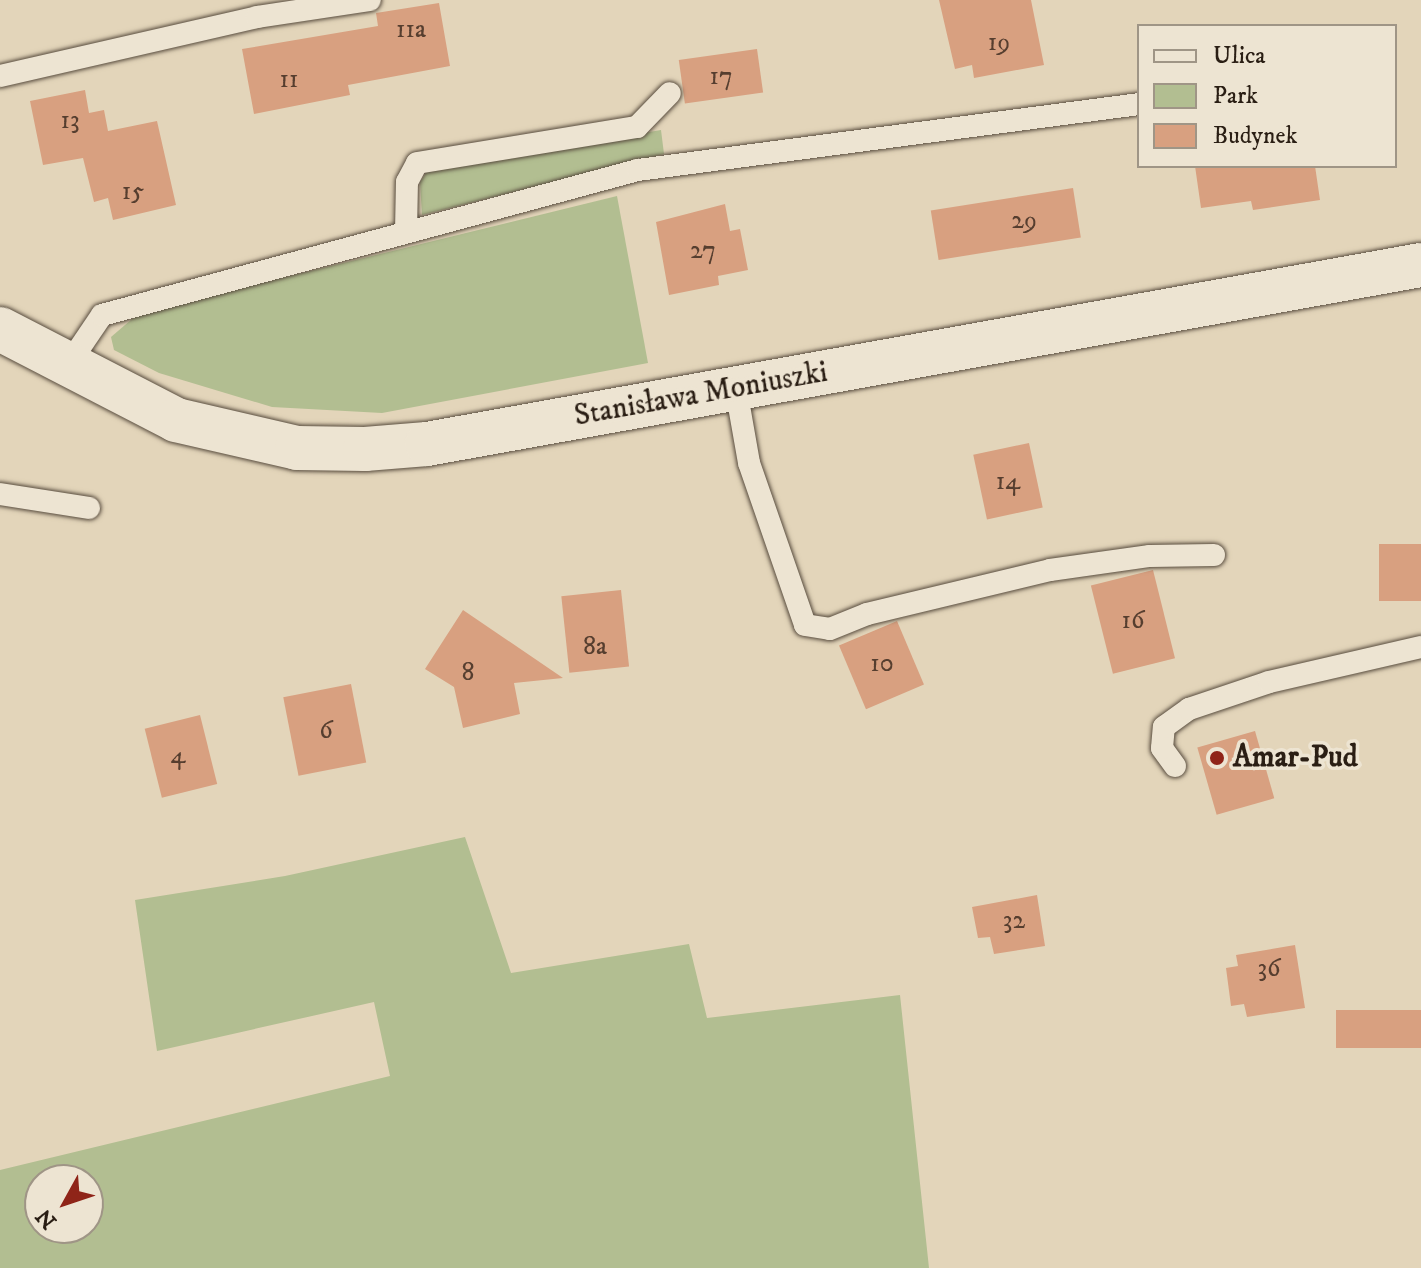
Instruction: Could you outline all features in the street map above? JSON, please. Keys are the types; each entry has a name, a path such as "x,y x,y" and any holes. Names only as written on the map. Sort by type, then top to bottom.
{"street":[{"name":"Stanisława Moniuszki","path":"0,329 176,420 297,448 427,444 1421,265"},
{"path":"0,295 25,317 60,359"}],"lane":[{"path":"0,76 257,17 370,0"},
{"path":"406,232 407,182 417,163 637,127 670,93"},
{"path":"60,359 102,315 638,170 1137,104"},
{"path":"736,389 749,463 805,625 830,629 867,614 1050,570 1150,556 1214,555"},
{"path":"0,494 89,508"},
{"path":"1175,766 1162,748 1164,727 1189,709 1269,682 1421,647"}],"green space":[{"path":"661,130 664,154 422,215 420,182 428,170"},
{"path":"617,196 648,363 382,413 272,407 159,373 114,350 111,337 139,313"},
{"path":"465,837 511,973 689,944 707,1018 900,995 929,1268 0,1268 0,1170 24,1164 24,1244 104,1244 104,1164 25,1164 390,1076 374,1002 157,1051 135,900 285,876"}],"building":[{"path":"939,0 1031,0 1044,65 974,78 972,65 955,69"},
{"path":"439,3 450,66 348,85 350,95 254,114 242,49 378,26 376,13"},
{"path":"757,49 763,93 685,104 679,60"},
{"path":"85,90 89,113 104,110 108,131 157,121 176,205 113,220 108,198 94,202 83,158 43,165 30,101"},
{"path":"1195,168 1315,168 1320,200 1253,210 1251,201 1201,208"},
{"path":"1073,188 1081,237 939,260 931,211"},
{"path":"725,204 730,231 740,229 748,270 718,276 719,285 669,295 656,222"},
{"path":"1029,443 1043,508 987,519 973,455"},
{"path":"1379,544 1421,544 1421,601 1379,601"},
{"path":"1153,570 1175,658 1113,674 1091,585"},
{"path":"621,590 629,667 569,673 561,596"},
{"path":"463,610 563,678 514,683 520,714 463,728 454,687 425,669"},
{"path":"897,621 924,685 866,709 839,646"},
{"path":"351,684 366,763 299,776 283,697"},
{"path":"200,715 217,784 162,798 145,729"},
{"path":"1255,731 1274,798 1217,815 1197,748"},
{"path":"1037,895 1045,946 994,954 990,937 978,938 972,907"},
{"path":"1295,945 1305,1008 1247,1017 1244,1004 1231,1006 1226,968 1238,966 1236,955"},
{"path":"1336,1010 1421,1010 1421,1048 1336,1048"}],"place":[{"name":"Amar-Pud","path":"1217,758"}]}
